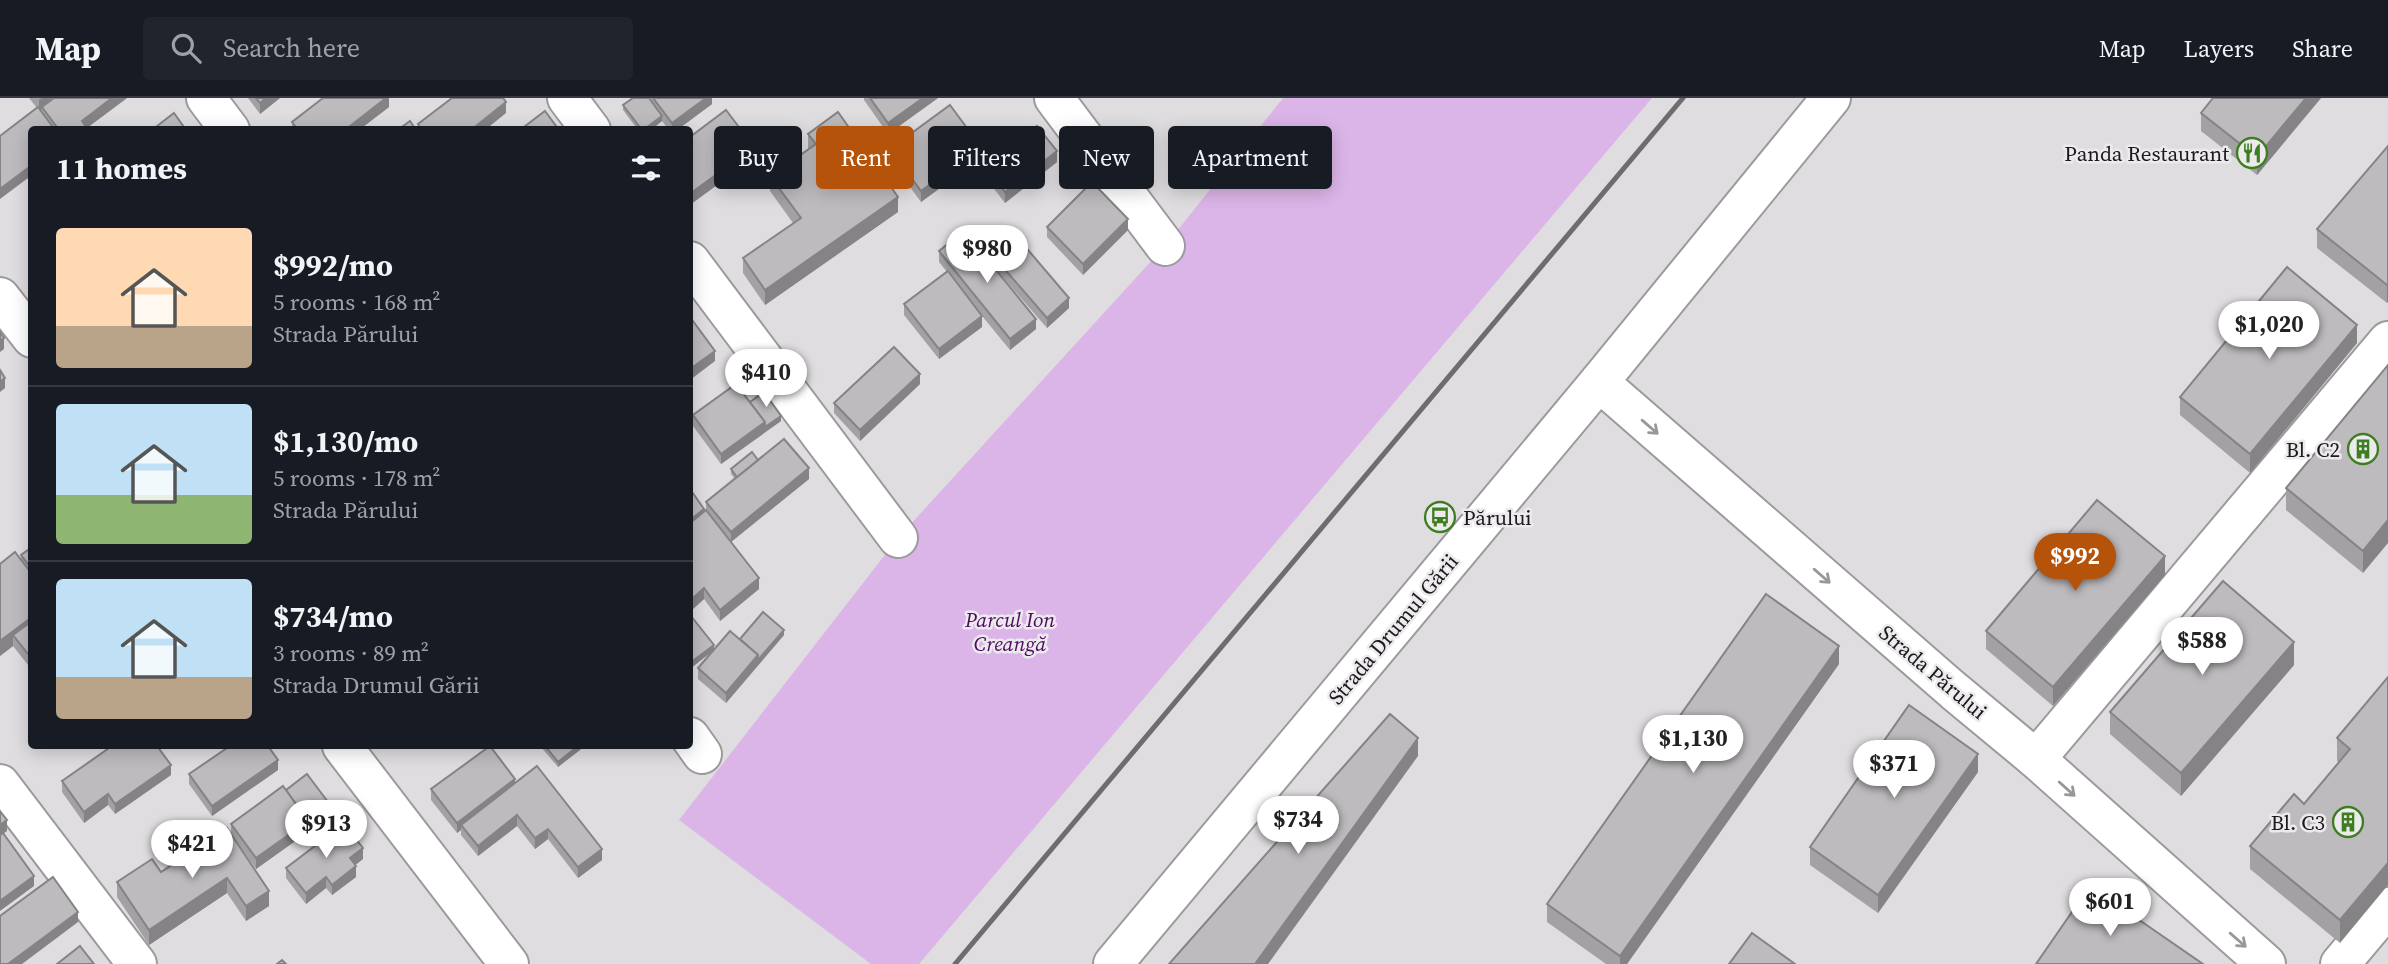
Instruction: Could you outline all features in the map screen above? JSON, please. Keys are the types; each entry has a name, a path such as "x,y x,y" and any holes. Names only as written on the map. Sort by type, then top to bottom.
{"street":[{"path":"206,98 227,126"},
{"path":"567,98 588,126"},
{"path":"1054,98 1165,246"},
{"name":"Strada Drumul Gării","path":"1113,964 1599,382 1831,98"},
{"path":"693,265 898,538"},
{"path":"0,297 28,333"},
{"path":"2036,759 2388,341"},
{"name":"Strada Părului","path":"1599,382 2036,759 2266,964"},
{"path":"344,749 509,964"},
{"path":"0,784 137,964"},
{"path":"2340,964 2388,907"}],"green space":[{"name":"Parcul Ion Creangă","path":"1283,98 1652,98 919,964 871,964 679,820 898,538 1165,246 1210,189 1332,189 1332,126 1261,126"}],"building":[{"path":"54,98 112,98 82,121 85,126 56,126 42,107"},
{"path":"323,98 386,98 350,126 295,126 292,122"},
{"path":"452,98 503,98 506,102 476,126 418,124"},
{"path":"633,98 649,98 662,116 648,126 639,126 623,105"},
{"path":"653,98 706,98 672,123"},
{"path":"870,98 923,98 888,123"},
{"name":"Panda Restaurant","path":"2213,98 2306,98 2257,157 2201,113"},
{"path":"950,105 966,126 928,126 928,186 921,191 914,182 914,131"},
{"path":"38,107 52,126 28,126 28,168 0,189 0,136"},
{"path":"726,110 738,126 714,126 714,176 693,192 693,135"},
{"path":"545,111 556,126 525,126"},
{"path":"838,112 848,126 819,126"},
{"path":"174,113 183,126 157,126"},
{"path":"816,128 816,144 808,134"},
{"path":"1045,136 1057,151 1045,160"},
{"path":"816,144 816,189 892,189 898,197 765,290 743,258 801,218 780,189 802,189 802,154"},
{"path":"2388,146 2388,284 2387,285 2317,229"},
{"path":"1085,189 1099,189 1128,219 1083,264 1047,227"},
{"path":"974,227 991,247 983,255 966,234"},
{"path":"1011,230 1069,298 1047,318 988,250"},
{"path":"964,231 1036,319 1010,339 939,251"},
{"path":"2287,267 2357,325 2250,454 2180,397"},
{"path":"948,271 982,316 939,349 904,304"},
{"path":"693,321 715,351 693,367"},
{"path":"894,347 920,374 860,430 834,403"},
{"name":"Bl. C2","path":"2388,365 2388,520 2363,551 2286,488"},
{"path":"736,384 765,422 721,454 693,415"},
{"path":"764,392 781,416 765,427 765,422 750,402"},
{"path":"784,439 809,468 731,532 706,502"},
{"path":"752,452 758,460 737,477 731,469"},
{"path":"693,493 704,509 693,518"},
{"path":"2097,500 2165,556 2053,687 1986,631"},
{"path":"706,510 759,578 720,610 704,588 693,598 693,521"},
{"path":"28,550 28,564 21,555"},
{"path":"15,552 28,569 28,620 0,641 0,564"},
{"path":"2223,581 2294,642 2181,773 2110,712"},
{"path":"1766,594 1839,646 1620,956 1547,904"},
{"path":"763,612 784,630 758,660 758,655 740,639"},
{"path":"693,619 714,645 693,661"},
{"path":"28,624 28,654 13,635"},
{"path":"730,631 758,655 726,693 698,668"},
{"name":"Bl. C3","path":"2388,677 2388,863 2340,920 2250,846 2294,794 2304,804 2350,749 2337,738"},
{"path":"1909,705 1978,754 1878,895 1810,847"},
{"path":"1390,714 1418,738 1255,964 1169,964"},
{"path":"108,749 159,749 171,765 115,804 108,794 84,812 62,781"},
{"path":"226,749 270,749 278,760 212,806 189,774"},
{"path":"486,749 492,749 515,779 457,823 431,789"},
{"path":"547,749 574,749 558,762"},
{"path":"537,766 602,849 578,867 548,829 535,838 517,815 478,846 461,825"},
{"path":"307,774 328,802 306,818 286,790"},
{"path":"283,786 308,821 256,858 231,824"},
{"path":"0,811 7,820 0,825"},
{"path":"344,824 363,848 350,858 356,866 332,885 326,877 306,893 286,868"},
{"path":"227,828 269,891 246,906 227,878 149,930 117,882 152,859 161,872"},
{"path":"3,833 34,876 0,901 0,835"},
{"path":"53,877 78,912 8,964 0,964 0,916"},
{"path":"2090,886 2203,964 2036,964"},
{"path":"1752,933 1795,964 1729,964"},
{"path":"80,946 94,964 57,964"}],"railway":[{"path":"955,964 1683,98"}],"place":[{"name":"Panda Restaurant","path":"2252,153"},
{"name":"Bl. C2","path":"2363,449"},
{"name":"Părului","path":"1440,517"},
{"name":"Bl. C3","path":"2348,822"}]}
